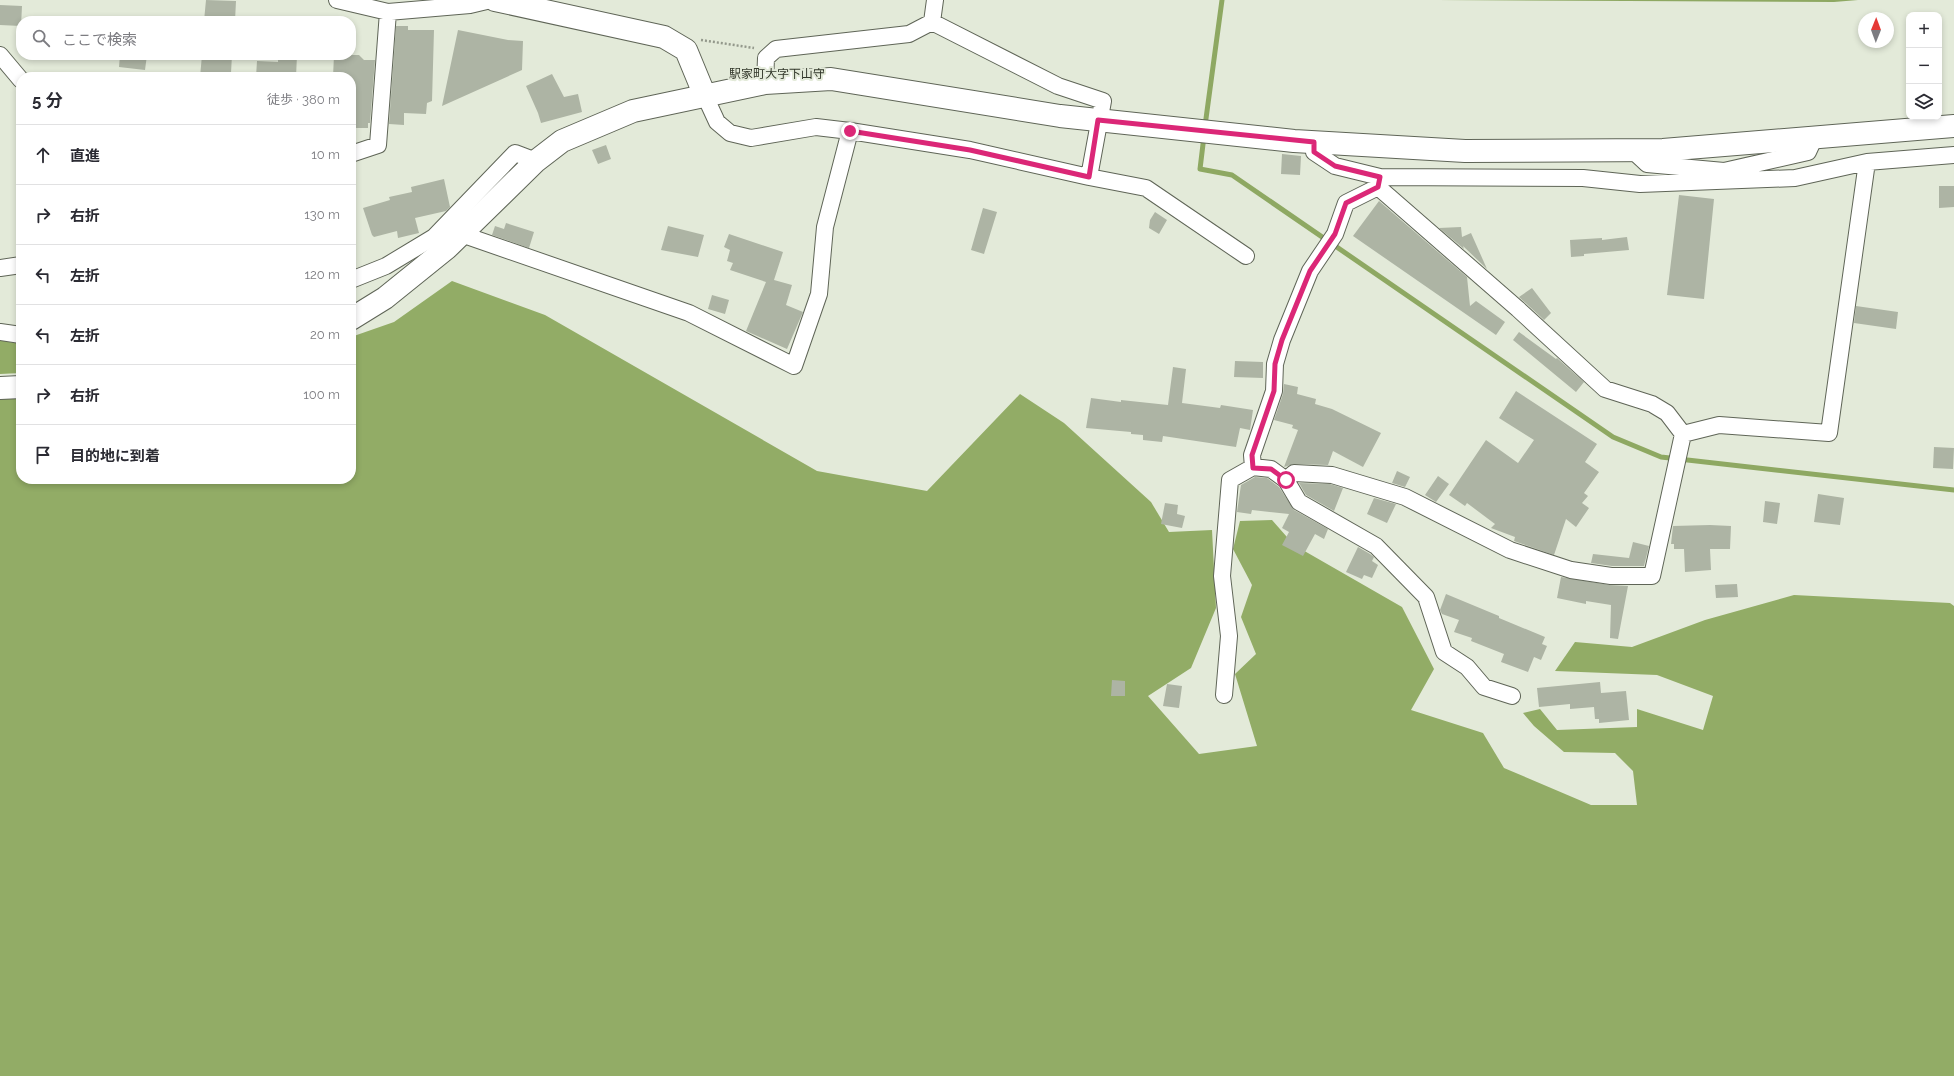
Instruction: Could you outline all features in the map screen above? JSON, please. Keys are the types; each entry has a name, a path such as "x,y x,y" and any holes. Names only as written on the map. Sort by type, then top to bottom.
{"street":[{"path":"337,0 388,12 470,5 490,0"},
{"path":"495,0 664,37 686,50 716,122 730,133 751,138 816,127 850,131 970,150 1089,177 1146,188 1246,256"},
{"path":"932,22 935,0"},
{"path":"356,152 378,145 388,12"},
{"path":"765,83 766,58 776,49 909,34 932,22"},
{"path":"932,22 1058,86 1103,101 1098,120 1089,177"},
{"path":"0,56 16,74"},
{"path":"356,316 385,298 447,248 536,160 562,141 633,111 765,83 831,79 1060,116 1314,142 1465,151 1663,150 1814,139 1954,126"},
{"path":"461,234 689,313 794,366 819,294 825,227 850,131"},
{"path":"1632,150 1647,164 1724,176 1808,152 1814,139"},
{"path":"1314,142 1314,152 1335,166 1379,182 1583,178 1640,184 1724,176 1795,178 1867,162 1954,155"},
{"path":"356,278 386,266 434,237 515,153 536,160"},
{"path":"1682,441 1719,425 1829,432 1867,162"},
{"path":"1253,468 1252,455 1274,391 1275,364 1282,340 1310,271 1335,234 1346,203 1379,182"},
{"path":"1286,480 1294,473 1332,475 1405,497 1510,550 1571,570 1611,576 1652,576 1682,441 1667,413 1652,404 1605,388 1379,182"},
{"path":"0,268 16,266"},
{"path":"0,332 16,335"},
{"path":"0,388 16,387"},
{"path":"1224,695 1228,636 1222,576 1230,480 1253,468 1271,469 1286,480 1299,502 1376,546 1426,597 1444,652 1466,667 1484,687 1512,696"}],"shaded area":[{"path":"1437,0 1858,0 1834,2"},
{"path":"452,281 545,315 817,471 927,491 1020,394 1064,423 1151,502 1169,532 1212,530 1216,608 1191,668 1148,696 1199,754 1257,746 1235,674 1256,654 1241,617 1252,585 1233,549 1240,521 1272,520 1294,545 1402,607 1434,669 1411,710 1483,733 1504,768 1591,805 1637,805 1633,771 1615,753 1564,752 1534,726 1523,713 1540,709 1557,730 1637,727 1637,709 1703,730 1713,696 1657,675 1555,671 1575,642 1632,647 1705,620 1794,595 1950,603 1954,606 1954,1076 0,1076 0,399 16,398 16,484 356,484 356,335 394,322"},
{"path":"0,338 8,342 16,343 16,373 0,374"}],"building":[{"path":"206,0 236,1 235,16 204,16"},
{"path":"0,5 22,6 22,16 16,16 16,26 0,25"},
{"path":"396,26 408,26 408,30 434,30 432,101 427,103 426,114 404,113 404,125 389,124"},
{"path":"458,30 508,40 523,41 522,70 442,106"},
{"path":"356,55 359,55 364,60 375,60 370,123 368,123 368,128 356,128 356,72 333,72 334,60 356,60"},
{"path":"120,60 146,60 145,70 119,67"},
{"path":"202,60 232,60 231,72 200,72"},
{"path":"278,60 297,60 296,72 256,72 257,61 278,62"},
{"path":"552,74 564,97 578,94 582,112 541,123 526,86"},
{"path":"606,145 611,159 598,164 592,150"},
{"path":"1282,154 1301,156 1300,175 1281,174"},
{"path":"444,179 450,207 446,211 415,218 419,233 398,238 397,231 374,237 372,235 363,208 390,200 389,197 412,192 411,187"},
{"path":"1939,186 1954,186 1954,207 1939,208"},
{"path":"1679,195 1714,199 1704,299 1667,295"},
{"path":"1379,201 1467,277 1470,306 1476,301 1505,322 1496,335 1353,236"},
{"path":"983,208 997,212 984,254 971,250"},
{"path":"1155,212 1167,220 1159,234 1149,228 1150,220"},
{"path":"506,223 534,232 529,248 492,235 495,226 504,229"},
{"path":"668,226 704,235 698,257 661,250"},
{"path":"1461,227 1462,237 1471,233 1487,269 1463,246 1464,249 1439,228"},
{"path":"729,234 783,252 774,280 792,285 786,305 803,312 787,349 746,331 766,282 730,270 733,263 727,261 730,250 724,247"},
{"path":"1627,237 1629,250 1584,254 1584,256 1571,257 1570,240 1602,238 1602,240"},
{"path":"1532,288 1551,313 1544,320 1519,297"},
{"path":"712,295 729,300 725,314 708,309"},
{"path":"1856,306 1898,312 1896,329 1854,323"},
{"path":"1519,332 1556,359 1557,358 1584,382 1576,392 1513,340"},
{"path":"1235,361 1263,362 1263,378 1234,377"},
{"path":"1173,367 1186,369 1182,403 1220,408 1221,405 1253,410 1250,430 1240,428 1236,447 1163,436 1162,442 1143,440 1143,435 1131,434 1131,432 1086,428 1091,398 1121,402 1121,400 1168,405"},
{"path":"1284,384 1298,387 1297,394 1316,399 1315,404 1332,409 1381,433 1363,467 1333,451 1328,465 1294,464 1284,467 1298,430 1292,428 1293,425 1274,420 1283,394"},
{"path":"1516,391 1597,444 1585,462 1599,472 1584,493 1588,496 1582,503 1589,508 1576,527 1566,519 1554,555 1514,541 1515,537 1491,528 1495,524 1467,503 1465,506 1449,495 1486,440 1518,463 1534,440 1499,418"},
{"path":"1934,447 1954,448 1953,469 1933,468"},
{"path":"1397,471 1410,477 1405,487 1392,483"},
{"path":"1438,476 1449,484 1436,502 1425,495"},
{"path":"1255,477 1267,478 1279,487 1294,510 1328,529 1324,539 1315,534 1303,556 1282,545 1289,532 1282,528 1289,514 1252,510 1251,514 1237,512 1241,485"},
{"path":"1299,483 1330,484 1343,488 1334,511 1306,495"},
{"path":"1818,494 1844,498 1840,525 1814,522"},
{"path":"1374,498 1396,504 1387,523 1367,514"},
{"path":"1765,501 1780,503 1777,524 1763,522"},
{"path":"1165,503 1178,505 1177,514 1185,516 1182,528 1161,524"},
{"path":"1673,526 1731,526 1730,549 1710,549 1711,570 1685,572 1684,549 1674,549 1674,544 1671,544"},
{"path":"1633,542 1649,546 1644,566 1612,566 1591,563 1593,554 1629,558"},
{"path":"1358,547 1374,557 1372,561 1378,565 1372,578 1364,575 1362,579 1346,572"},
{"path":"1561,577 1610,585 1628,586 1618,639 1610,638 1611,605 1586,601 1586,604 1557,598"},
{"path":"1737,584 1738,597 1716,598 1715,585"},
{"path":"1446,594 1545,637 1542,644 1547,646 1541,660 1534,657 1528,672 1501,662 1504,654 1471,641 1472,638 1454,632 1459,620 1442,614 1440,610"},
{"path":"1112,680 1125,681 1125,696 1111,696"},
{"path":"1600,682 1601,693 1626,691 1629,720 1599,723 1599,719 1595,719 1594,707 1570,709 1570,704 1539,707 1537,688"},
{"path":"1167,684 1182,686 1179,708 1163,706"}],"waterway":[{"path":"1205,126 1222,0"},
{"path":"1204,136 1200,169 1232,175 1613,437 1661,457 1954,490"}],"district":[{"name":"駅家町大字下山守","path":"777,74"}],"route":[{"path":"850,131 970,150 1089,177 1098,120 1314,142 1314,152 1335,166 1380,177 1378,187 1346,203 1335,234 1310,271 1282,340 1275,364 1274,391 1252,455 1253,468 1271,469 1286,480"}]}
